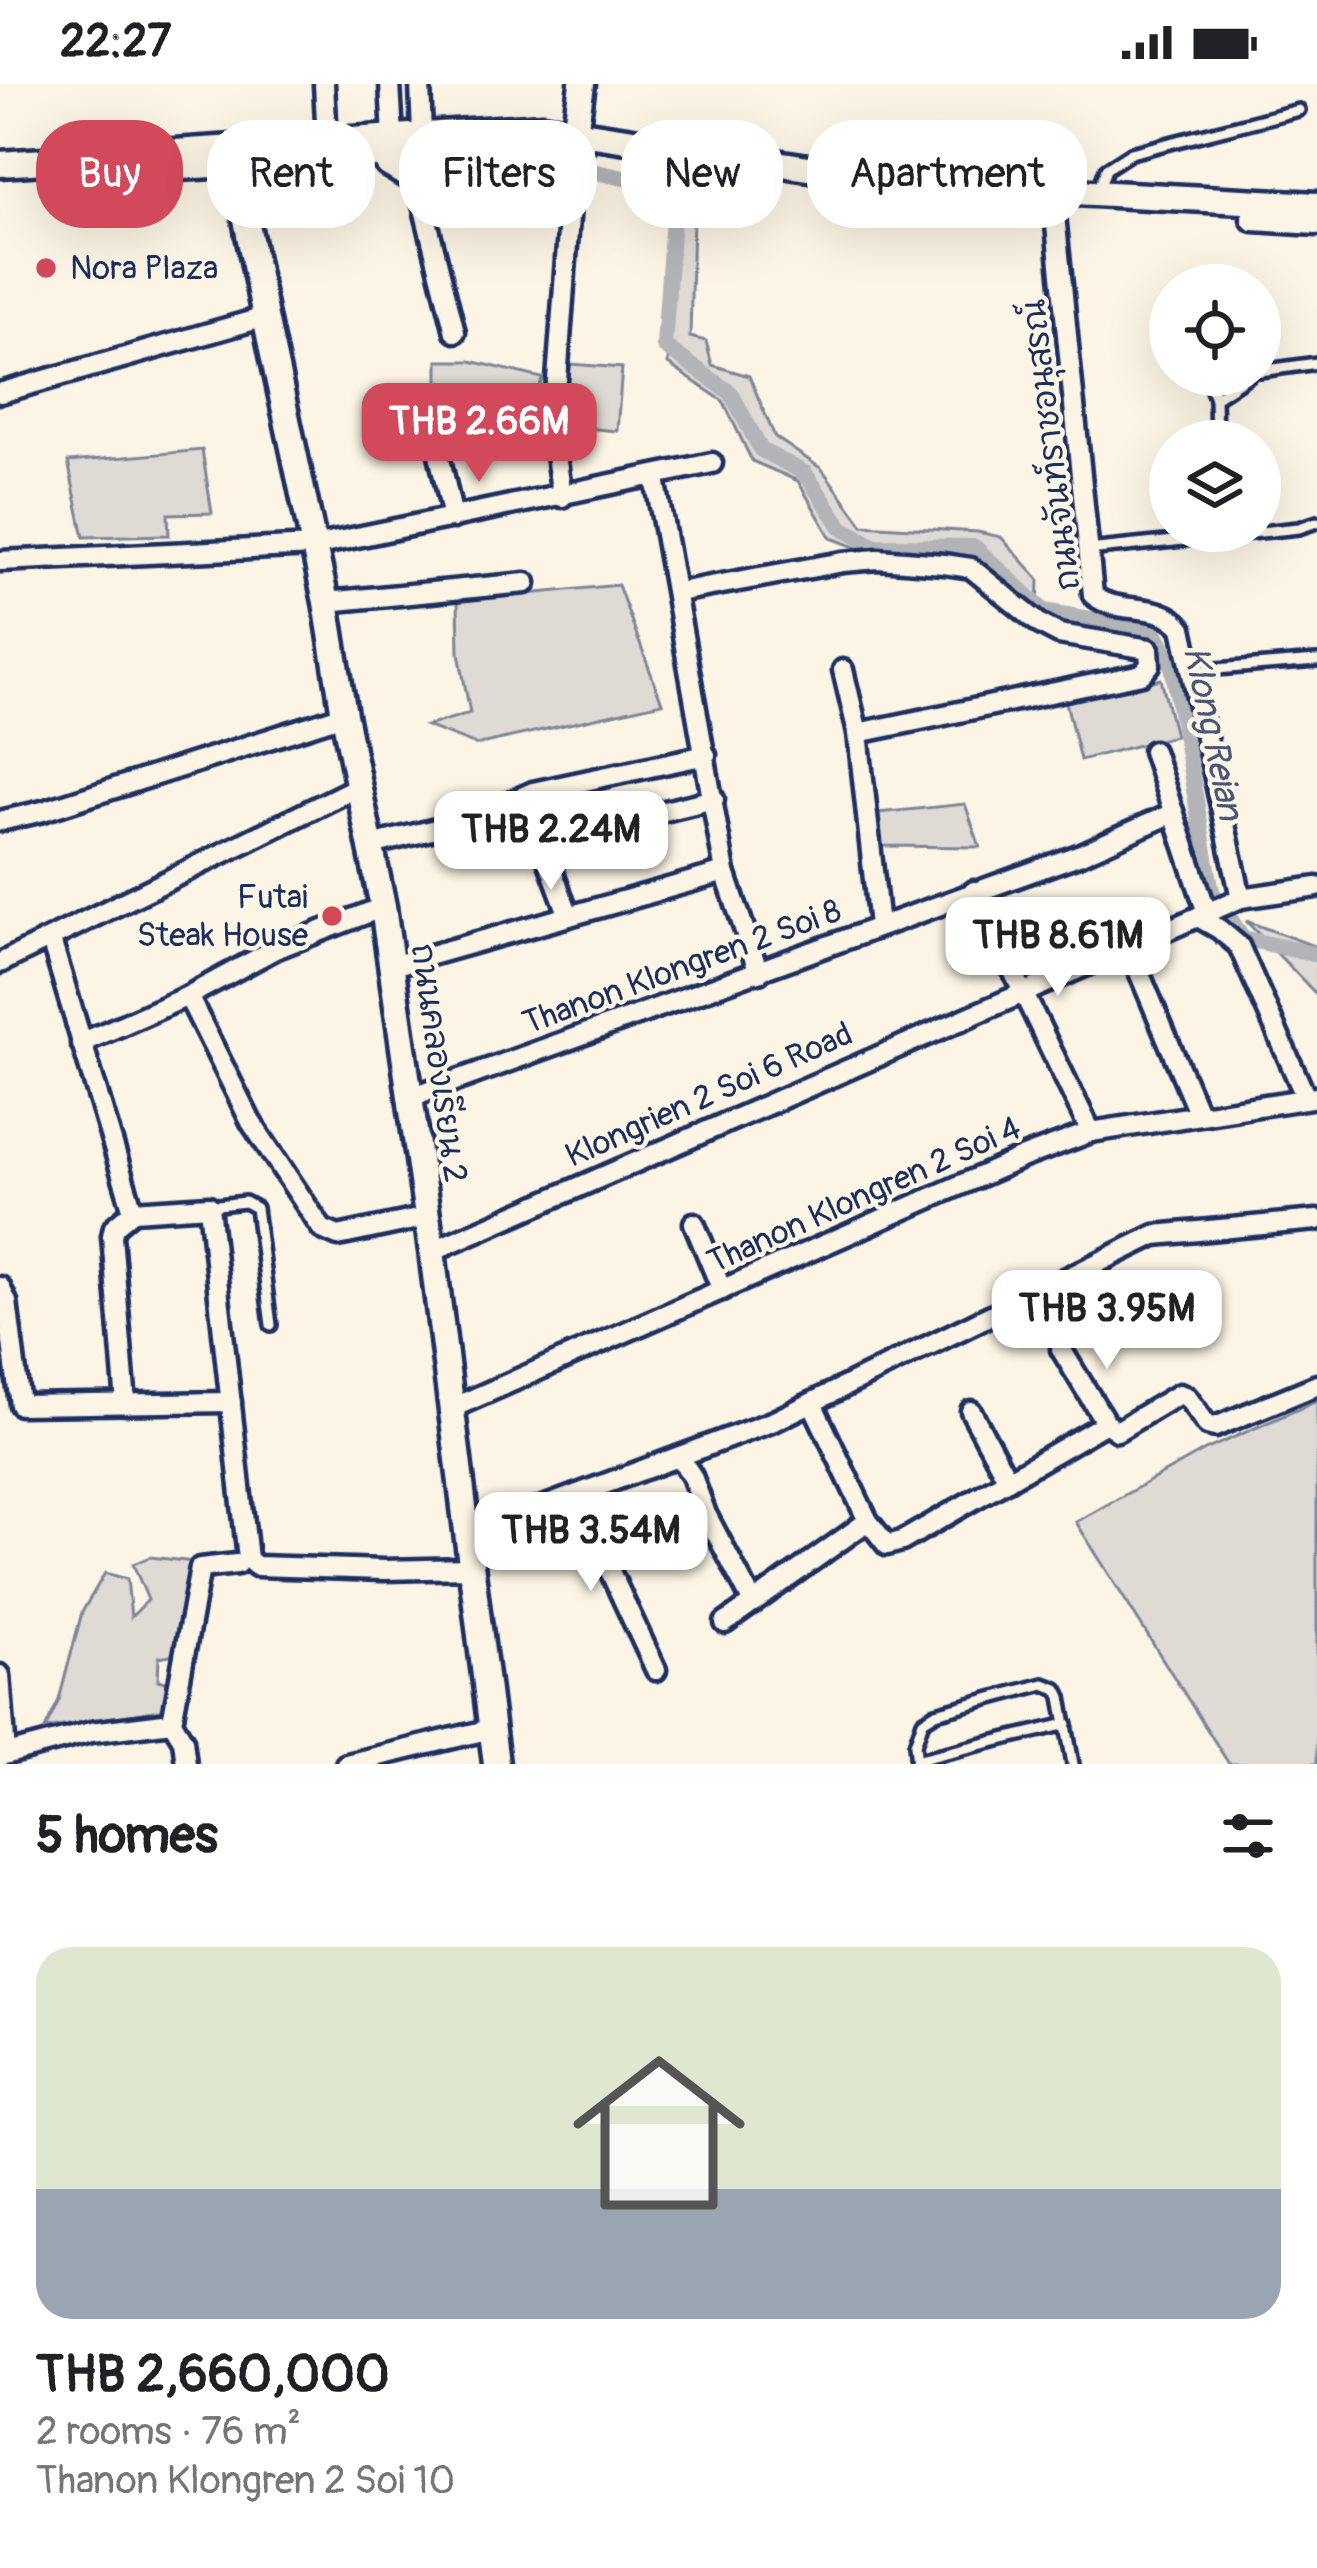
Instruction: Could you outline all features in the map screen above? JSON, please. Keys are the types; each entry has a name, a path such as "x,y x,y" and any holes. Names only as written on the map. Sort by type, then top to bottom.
{"street":[{"path":"324,84 326,120"},
{"path":"390,84 399,123"},
{"path":"410,120 420,84"},
{"path":"576,120 582,84"},
{"path":"597,141 807,169"},
{"path":"597,142 807,180"},
{"path":"399,150 386,166 399,174"},
{"path":"0,164 207,156"},
{"path":"0,176 207,158"},
{"path":"1087,191 1317,205"},
{"path":"1087,207 1317,222"},
{"name":"ถนนคลองเรียน 2","path":"251,228 383,907 432,1250 496,1764"},
{"path":"429,228 455,332"},
{"path":"562,497 553,434 568,228"},
{"name":"ถนนจันท์ราชอนุสรณ์","path":"1056,228 1097,600 1153,610 1177,620 1187,640 1240,898"},
{"path":"0,393 265,317"},
{"path":"435,436 453,518"},
{"path":"0,561 314,546 712,464"},
{"path":"655,478 724,872 759,973"},
{"path":"677,592 843,562 944,564 971,568 1059,634 1144,645 1150,652 1150,665 1142,674 858,733"},
{"path":"326,602 526,583"},
{"path":"843,670 858,733 879,926"},
{"path":"0,821 344,716"},
{"path":"1153,752 1205,914 1239,946 1312,1098"},
{"path":"371,845 467,821 533,792 706,754"},
{"path":"0,963 359,785"},
{"path":"569,916 541,841 714,799"},
{"name":"Thanon Klongren 2 Soi 8","path":"411,1097 1081,854 1173,813"},
{"path":"392,966 724,872"},
{"name":"Klongrien 2 Soi 6 Road","path":"432,1250 1240,898 1317,886"},
{"path":"974,891 1091,1132"},
{"path":"81,1043 188,996 275,949 383,907"},
{"path":"51,940 133,1211"},
{"path":"1128,946 1198,1112"},
{"path":"188,996 251,1122 322,1229 338,1236 427,1217"},
{"name":"Thanon Klongren 2 Soi 4","path":"452,1408 1024,1157 1091,1132 1312,1098"},
{"path":"126,1404 114,1227 133,1211 209,1206 248,1559 256,1565 469,1568"},
{"path":"465,1536 812,1403 1155,1235 1317,1220"},
{"path":"694,1222 722,1289"},
{"path":"1,1283 20,1405 231,1402"},
{"path":"1061,1349 1106,1423 1117,1431 1181,1393 1207,1425 1216,1426 1317,1384"},
{"path":"812,1403 884,1545 894,1545 1106,1423"},
{"path":"971,1412 1008,1480"},
{"path":"679,1457 753,1603"},
{"path":"575,1496 656,1670"},
{"path":"725,1623 868,1521"},
{"path":"186,1764 183,1740 172,1722 200,1568 237,1564"},
{"path":"0,1675 3,1755 92,1732 172,1722"},
{"path":"346,1764 491,1729"}],"lane":[{"path":"1098,191 1106,170 1131,153 1299,110"},
{"path":"1281,368 1317,363"},
{"path":"1216,420 1219,396"},
{"path":"1088,550 1299,528 1317,522"},
{"path":"1192,671 1317,661"},
{"path":"209,1206 245,1202 256,1208 271,1325"},
{"path":"1067,1724 916,1762 915,1744 923,1721 936,1713 1047,1684 1057,1689 1067,1724 1073,1764"}],"shaded area":[{"path":"675,228 693,228 690,337 706,341 712,365 749,376 775,437 822,469 863,525 1001,537 1039,579 1038,615 972,558 871,553 831,538 798,481 752,461 723,401 668,364"},
{"path":"438,361 471,361 542,378 535,407 438,403"},
{"path":"570,364 622,368 617,431 564,426"},
{"path":"202,450 212,513 168,514 169,535 84,537 68,462"},
{"path":"618,585 662,703 476,745 426,726 470,713 459,653 458,601"},
{"path":"1161,679 1175,736 1080,760 1066,702"},
{"path":"965,804 980,847 882,846 877,813"},
{"path":"1246,921 1317,947 1317,995"},
{"path":"1317,1401 1317,1764 1229,1764 1076,1522 1205,1450"},
{"path":"150,1557 195,1562 176,1654 159,1657 158,1680 170,1683 166,1709 45,1729 59,1700 82,1612 105,1573 127,1579 131,1617 148,1600 133,1564"}],"waterway":[{"name":"Klong Reian","path":"597,172 675,189 664,346 731,393 761,450 805,473 842,528 874,546 975,547 1044,611 1154,630 1172,665 1212,892 1243,938 1317,955"}],"place":[{"name":"Nora Plaza","path":"46,268"},
{"name":"Futai Steak House","path":"332,916"}]}
